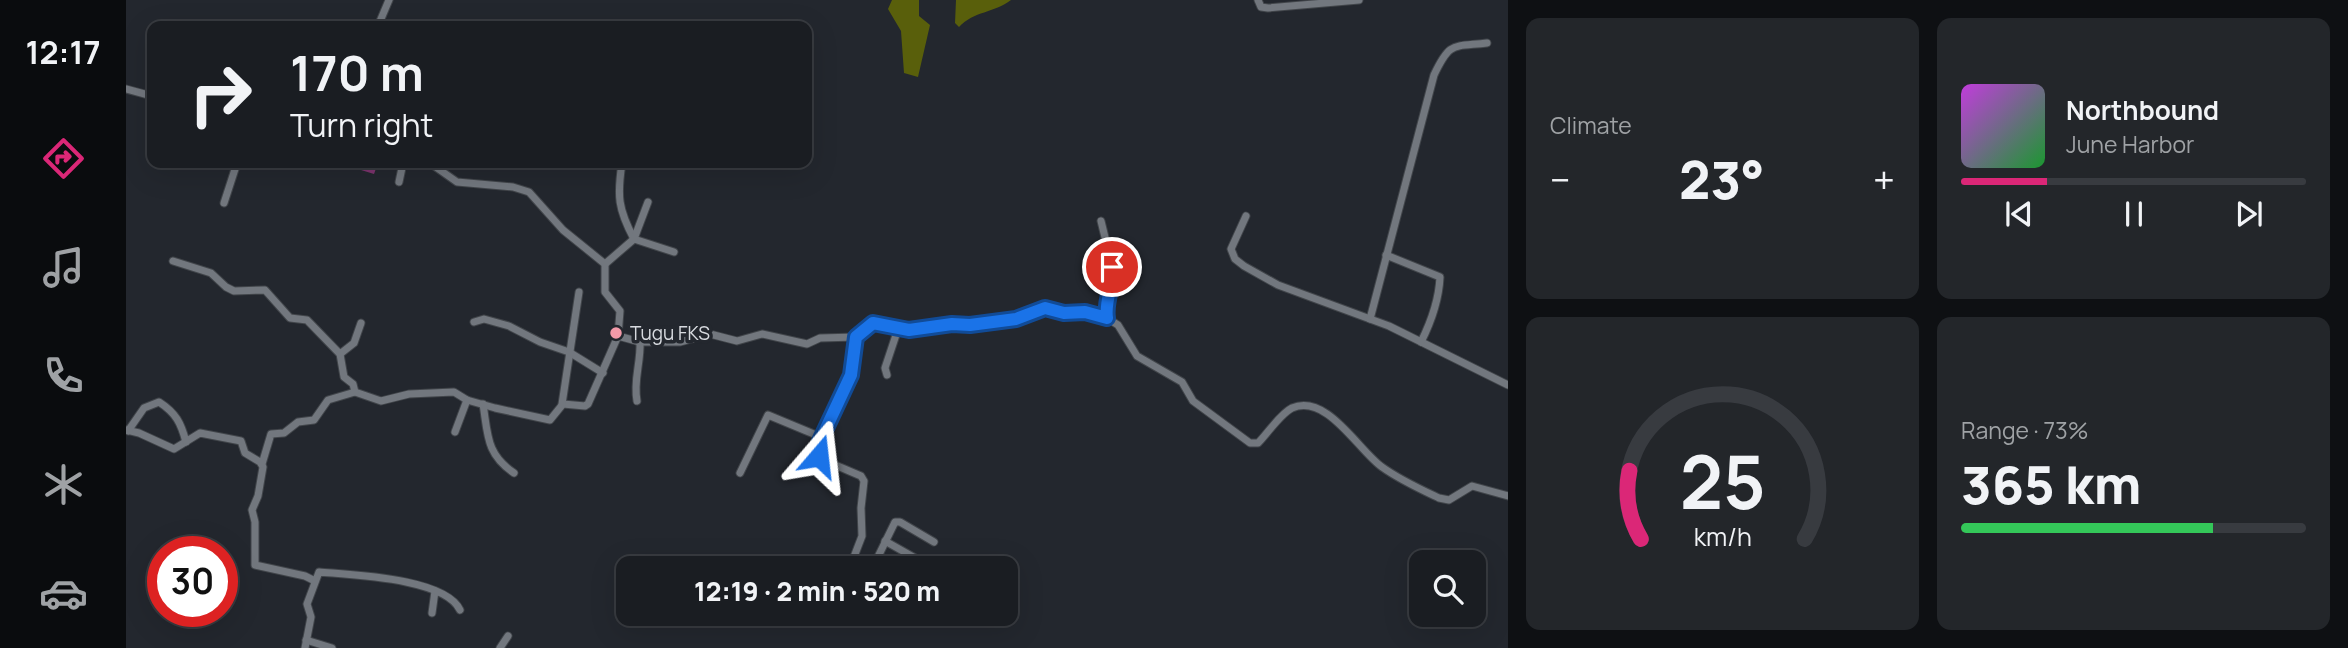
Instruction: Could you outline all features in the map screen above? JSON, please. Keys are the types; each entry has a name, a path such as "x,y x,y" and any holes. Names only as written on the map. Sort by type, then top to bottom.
{"street":[{"path":"380,21 389,0"},
{"path":"1258,0 1261,7 1268,8 1359,0"},
{"path":"1370,319 1434,75 1443,57 1455,45 1487,43"},
{"path":"126,89 147,95"},
{"path":"223,203 235,168"},
{"path":"399,182 402,168"},
{"path":"437,168 457,182 513,187 529,192 563,230 605,264"},
{"path":"621,168 618,192 620,208 634,239 674,252"},
{"path":"562,404 571,402 587,406 603,373 618,336 620,311 605,292 605,264 634,239 648,202"},
{"path":"1246,216 1232,244 1235,259 1290,290 1370,319 1508,385"},
{"path":"1101,221 1114,274 1106,296 1107,318"},
{"path":"1386,255 1440,276 1433,304 1434,316 1421,342"},
{"path":"173,261 211,273 226,288 265,290 290,318 307,320 341,354 343,376 353,384 355,392"},
{"path":"315,581 305,576 255,565 256,525 252,510 258,496 262,464 271,434 284,433 298,422 314,420 328,400 355,392 377,401 440,391 454,392 467,400 482,404 548,420 553,418 562,404 579,292"},
{"path":"618,336 640,342 683,342 714,334 737,341 762,334 807,344 820,338 856,337 873,323 898,330 1016,319 1045,308 1064,313 1085,312 1107,318 1118,325 1137,356 1182,382 1193,401 1251,443 1258,443 1288,411 1302,406 1311,407 1336,421 1369,457 1382,467 1439,498 1449,500 1472,486 1508,496"},
{"path":"474,322 484,319 496,321 540,342 569,352 603,373"},
{"path":"341,354 354,343 361,323"},
{"path":"887,375 885,368 898,330"},
{"path":"854,556 863,530 861,508 864,481 849,470 821,459 818,452 821,437 849,383 856,337"},
{"path":"637,401 635,381 640,363 640,342"},
{"path":"455,432 467,400"},
{"path":"186,442 180,420 173,411 159,402 144,408 127,430 174,449 186,442 200,433 239,440 243,443 245,453 262,464"},
{"path":"482,404 494,456 514,473"},
{"path":"740,473 768,415 821,437"},
{"path":"878,556 892,525 900,522 934,541"},
{"path":"885,541 912,556"},
{"path":"332,648 305,644 311,617 307,604 319,572 354,575 435,591 455,601 460,610"},
{"path":"432,614 435,591"},
{"path":"500,648 508,636"}],"green space":[{"path":"892,0 919,0 919,16 930,25 918,77 904,73 901,31 888,9"},
{"path":"956,0 1011,0 971,18 959,27 955,23"}],"building":[{"path":"354,168 376,168 374,174"}],"place":[{"name":"Tugu FKS","path":"616,333"}],"route":[{"path":"819,456 820,441 851,375 856,337 873,323 898,330 952,324 970,325 1016,319 1045,308 1064,313 1080,311 1107,318 1106,296 1113,279 1112,267"}]}
